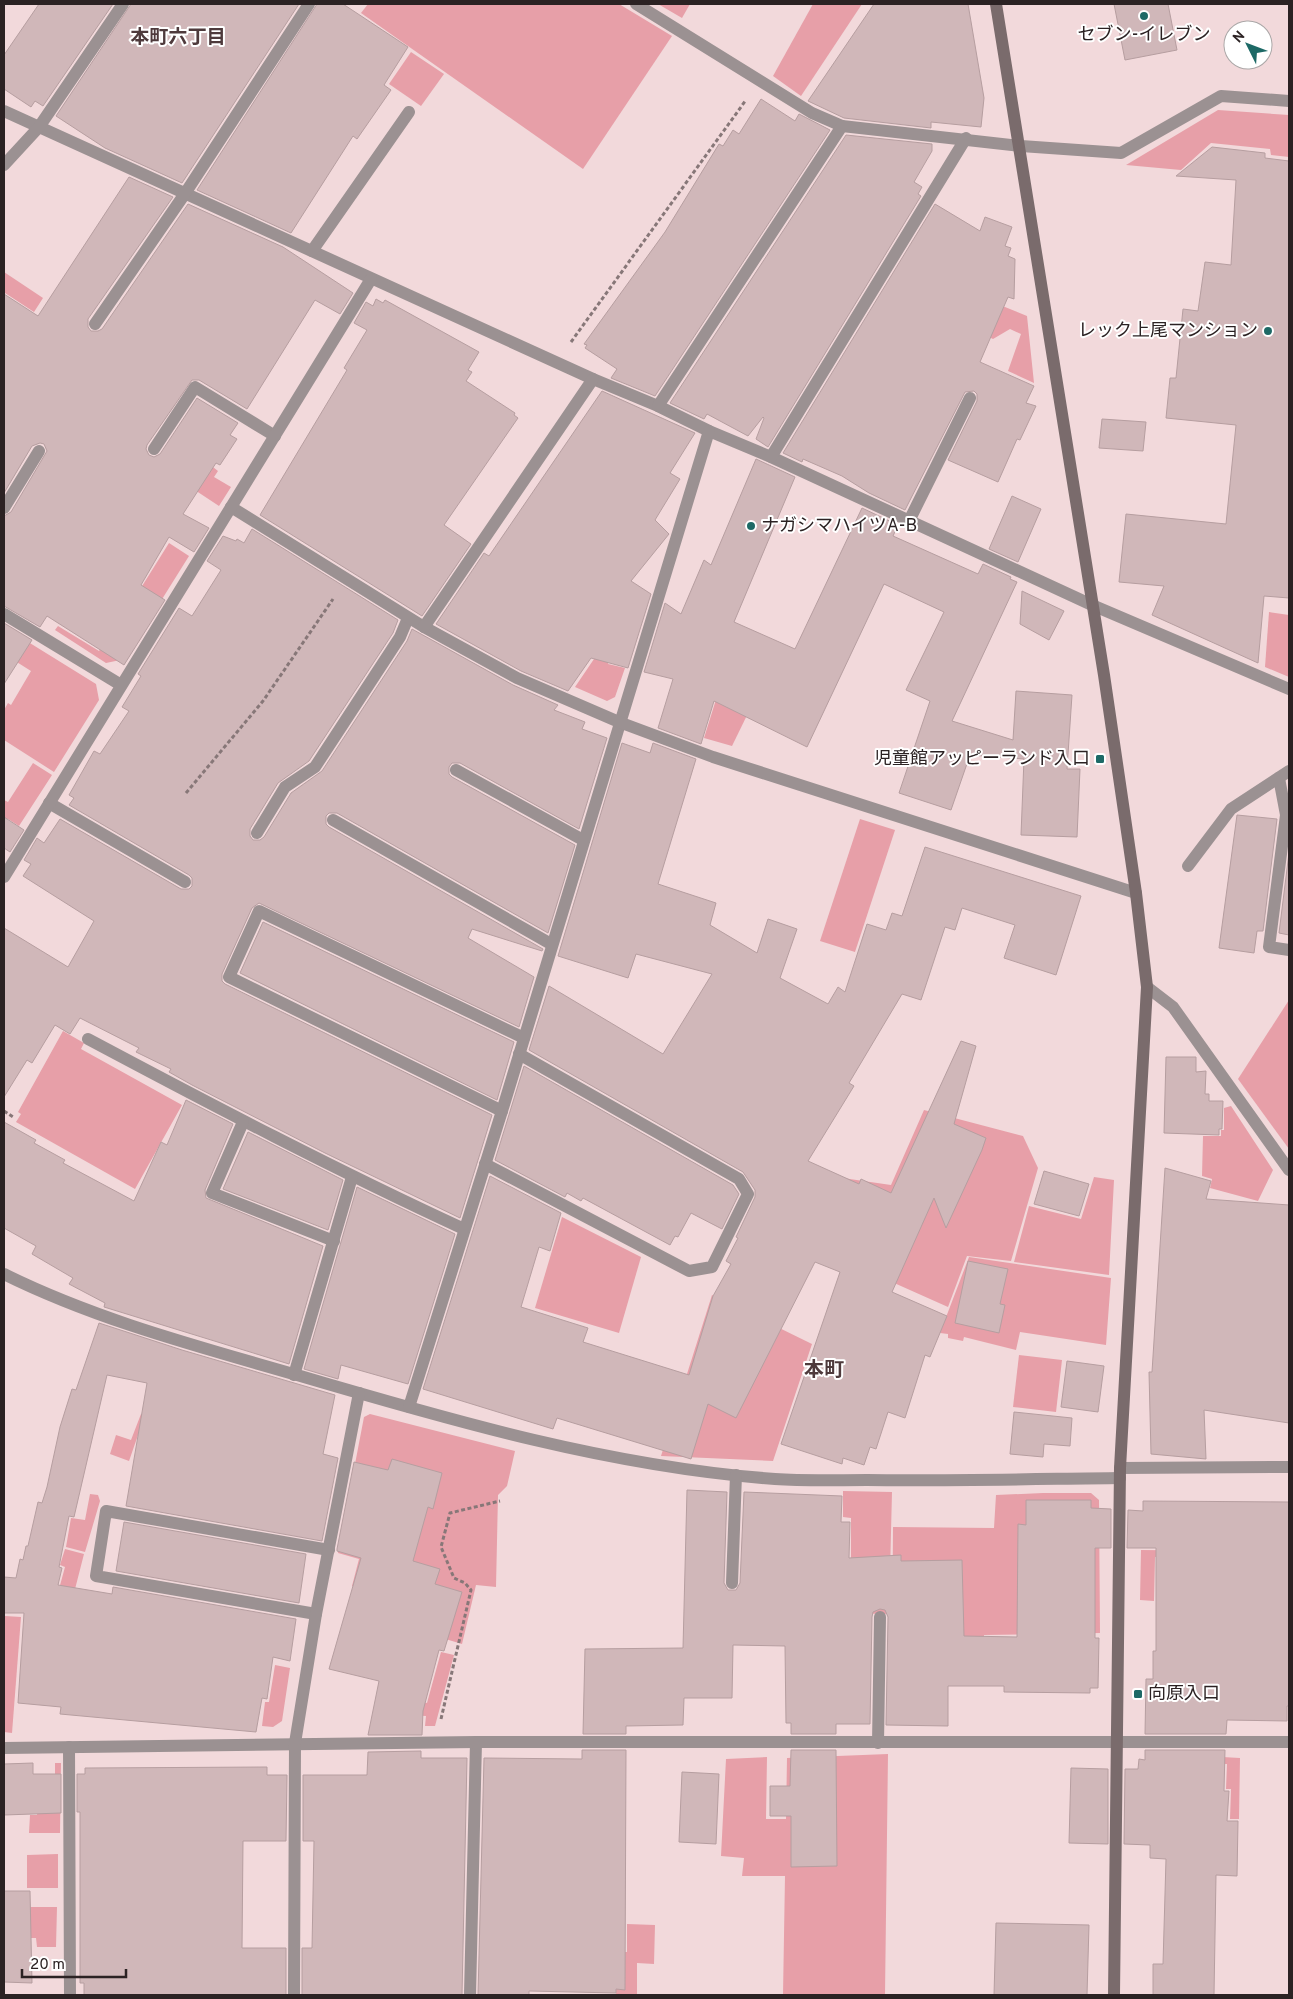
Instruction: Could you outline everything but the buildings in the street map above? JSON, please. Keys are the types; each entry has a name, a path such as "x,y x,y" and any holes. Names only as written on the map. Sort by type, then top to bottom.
{"street":[{"path":"4,165 39,127 123,4"},
{"path":"96,324 310,4"},
{"path":"636,4 812,113 842,126 966,138 1021,146 1121,153 1221,96 1289,101"},
{"path":"996,4 1021,146 1092,605 1136,893 1147,987 1120,1473 1114,1995"},
{"path":"4,112 593,379 771,457 1092,605 1289,689"},
{"path":"312,251 409,112"},
{"path":"658,406 842,126"},
{"path":"771,457 966,138"},
{"path":"5,874 371,279"},
{"path":"424,627 593,379"},
{"path":"154,449 195,387 275,436"},
{"path":"909,521 970,398"},
{"path":"409,1407 502,1111 551,944 709,431"},
{"path":"4,508 39,451"},
{"path":"231,508 424,627 517,678 619,722 732,763 1136,893"},
{"path":"4,614 121,685"},
{"path":"257,833 285,788 315,767 400,637 408,618"},
{"path":"456,770 583,840"},
{"path":"1188,866 1231,809 1284,774"},
{"path":"1284,774 1286,815 1269,947 1289,950"},
{"path":"49,803 185,882"},
{"path":"333,820 551,944"},
{"path":"502,1111 229,977 259,911 524,1038"},
{"path":"1147,987 1173,1007 1289,1170"},
{"path":"88,1039 242,1122 352,1177 464,1229"},
{"path":"485,1164 690,1271 712,1267 748,1194 739,1179 519,1054"},
{"path":"242,1122 212,1193 334,1241"},
{"path":"294,1374 352,1177"},
{"path":"4,1274 97,1315 359,1394 583,1452 736,1475 776,1479 924,1481 1289,1467"},
{"path":"294,1995 295,1743 316,1614 359,1394"},
{"path":"732,1582 736,1475"},
{"path":"316,1614 96,1576 106,1512 329,1550"},
{"path":"878,1743 880,1617"},
{"path":"4,1748 438,1742 1289,1742"},
{"path":"470,1995 476,1742"},
{"path":"69,1747 70,1995"}],"path":[{"path":"556,362 761,80"},
{"path":"186,793 262,701 329,607 344,578"},
{"path":"4,1112 14,1117"},
{"path":"438,1742 440,1721 470,1590 465,1583 454,1578 441,1547 450,1513 500,1501"}],"shaded area":[{"path":"368,4 619,4 672,36 583,169 361,13"},
{"path":"658,4 690,4 682,18"},
{"path":"813,4 862,4 801,96 773,76"},
{"path":"411,52 444,74 421,106 389,84"},
{"path":"1218,110 1289,115 1289,157 1271,155 1270,149 1211,143 1181,170 1126,165"},
{"path":"4,272 43,298 34,312 4,294"},
{"path":"1000,305 1027,316 1034,383 1008,371 1021,334 1010,329 993,339 987,336"},
{"path":"209,464 218,471 214,477 231,487 219,506 157,465"},
{"path":"169,543 189,556 159,604 139,591"},
{"path":"129,604 125,659 106,663 55,630 58,626 99,651"},
{"path":"1269,612 1289,615 1289,677 1265,667"},
{"path":"4,627 96,684 99,700 54,772 4,740 4,710 8,703 11,705 31,671 4,654"},
{"path":"611,634 615,637 608,664 625,668 615,697 607,701 575,687"},
{"path":"772,664 732,746 704,738 719,690"},
{"path":"33,763 52,775 19,826 8,819 4,826 4,800 8,802"},
{"path":"860,819 895,830 855,952 820,941"},
{"path":"1289,1000 1289,1149 1238,1079"},
{"path":"63,1031 84,1043 81,1049 182,1105 135,1189 16,1122 21,1114 18,1112"},
{"path":"1231,1106 1273,1170 1258,1201 1210,1188 1212,1179 1202,1176 1203,1136 1221,1136 1221,1130 1224,1130 1224,1108"},
{"path":"924,1110 1023,1136 1038,1168 1011,1261 967,1256 948,1307 800,1241 829,1176 891,1185"},
{"path":"1094,1177 1114,1180 1109,1275 1014,1262 1029,1206 1081,1219"},
{"path":"562,1217 641,1257 619,1333 535,1308"},
{"path":"969,1257 1111,1278 1106,1345 1020,1332 1016,1350 964,1337 963,1341 948,1338 948,1334 940,1333"},
{"path":"712,1295 812,1344 773,1461 661,1456"},
{"path":"1019,1355 1062,1360 1056,1412 1013,1407"},
{"path":"141,1414 145,1415 129,1461 110,1454 116,1435 131,1440"},
{"path":"370,1414 515,1451 507,1486 498,1495 496,1587 476,1585 462,1644 376,1618 383,1595 352,1586 359,1559 338,1553 364,1417"},
{"path":"843,1491 892,1492 889,1614 831,1613 851,1580 851,1518 843,1517"},
{"path":"1091,1493 1099,1500 1100,1633 984,1635 983,1651 892,1652 893,1527 994,1528 996,1495"},
{"path":"90,1494 98,1495 100,1501 85,1552 66,1547 71,1518 85,1520"},
{"path":"65,1549 84,1554 74,1593 59,1589 65,1567 60,1565"},
{"path":"1141,1550 1240,1551 1214,1557 1155,1557 1154,1601 1140,1600"},
{"path":"5,1616 21,1617 12,1733 4,1732"},
{"path":"441,1652 454,1655 435,1726 425,1726 426,1716 406,1715 404,1697 427,1703"},
{"path":"275,1665 290,1668 282,1721 273,1727 262,1726 265,1702 269,1702"},
{"path":"888,1754 885,1995 783,1995 785,1876 742,1876 744,1858 721,1856 726,1759 767,1757 766,1819 786,1819 787,1758"},
{"path":"1222,1757 1240,1758 1239,1819 1230,1819 1231,1789 1226,1789 1227,1764 1221,1764"},
{"path":"55,1763 61,1763 60,1833 29,1833 30,1815 37,1815 38,1801 55,1801"},
{"path":"58,1854 58,1888 27,1888 27,1855"},
{"path":"24,1907 57,1907 56,1947 37,1947 36,1938 23,1938"},
{"path":"627,1924 655,1925 654,1964 637,1963 637,1995 616,1995 617,1952 627,1952"}],"place":[{"name":"セブン-イレブン","path":"1144,16"},
{"name":"レック上尾マンション","path":"1268,331"},
{"name":"ナガシマハイツA-B","path":"751,526"},
{"name":"児童館アッピーランド入口","path":"1100,759"},
{"name":"向原入口","path":"1138,1694"}],"district":[{"name":"本町六丁目","path":"178,38"},
{"name":"本町","path":"824,1371"}]}
